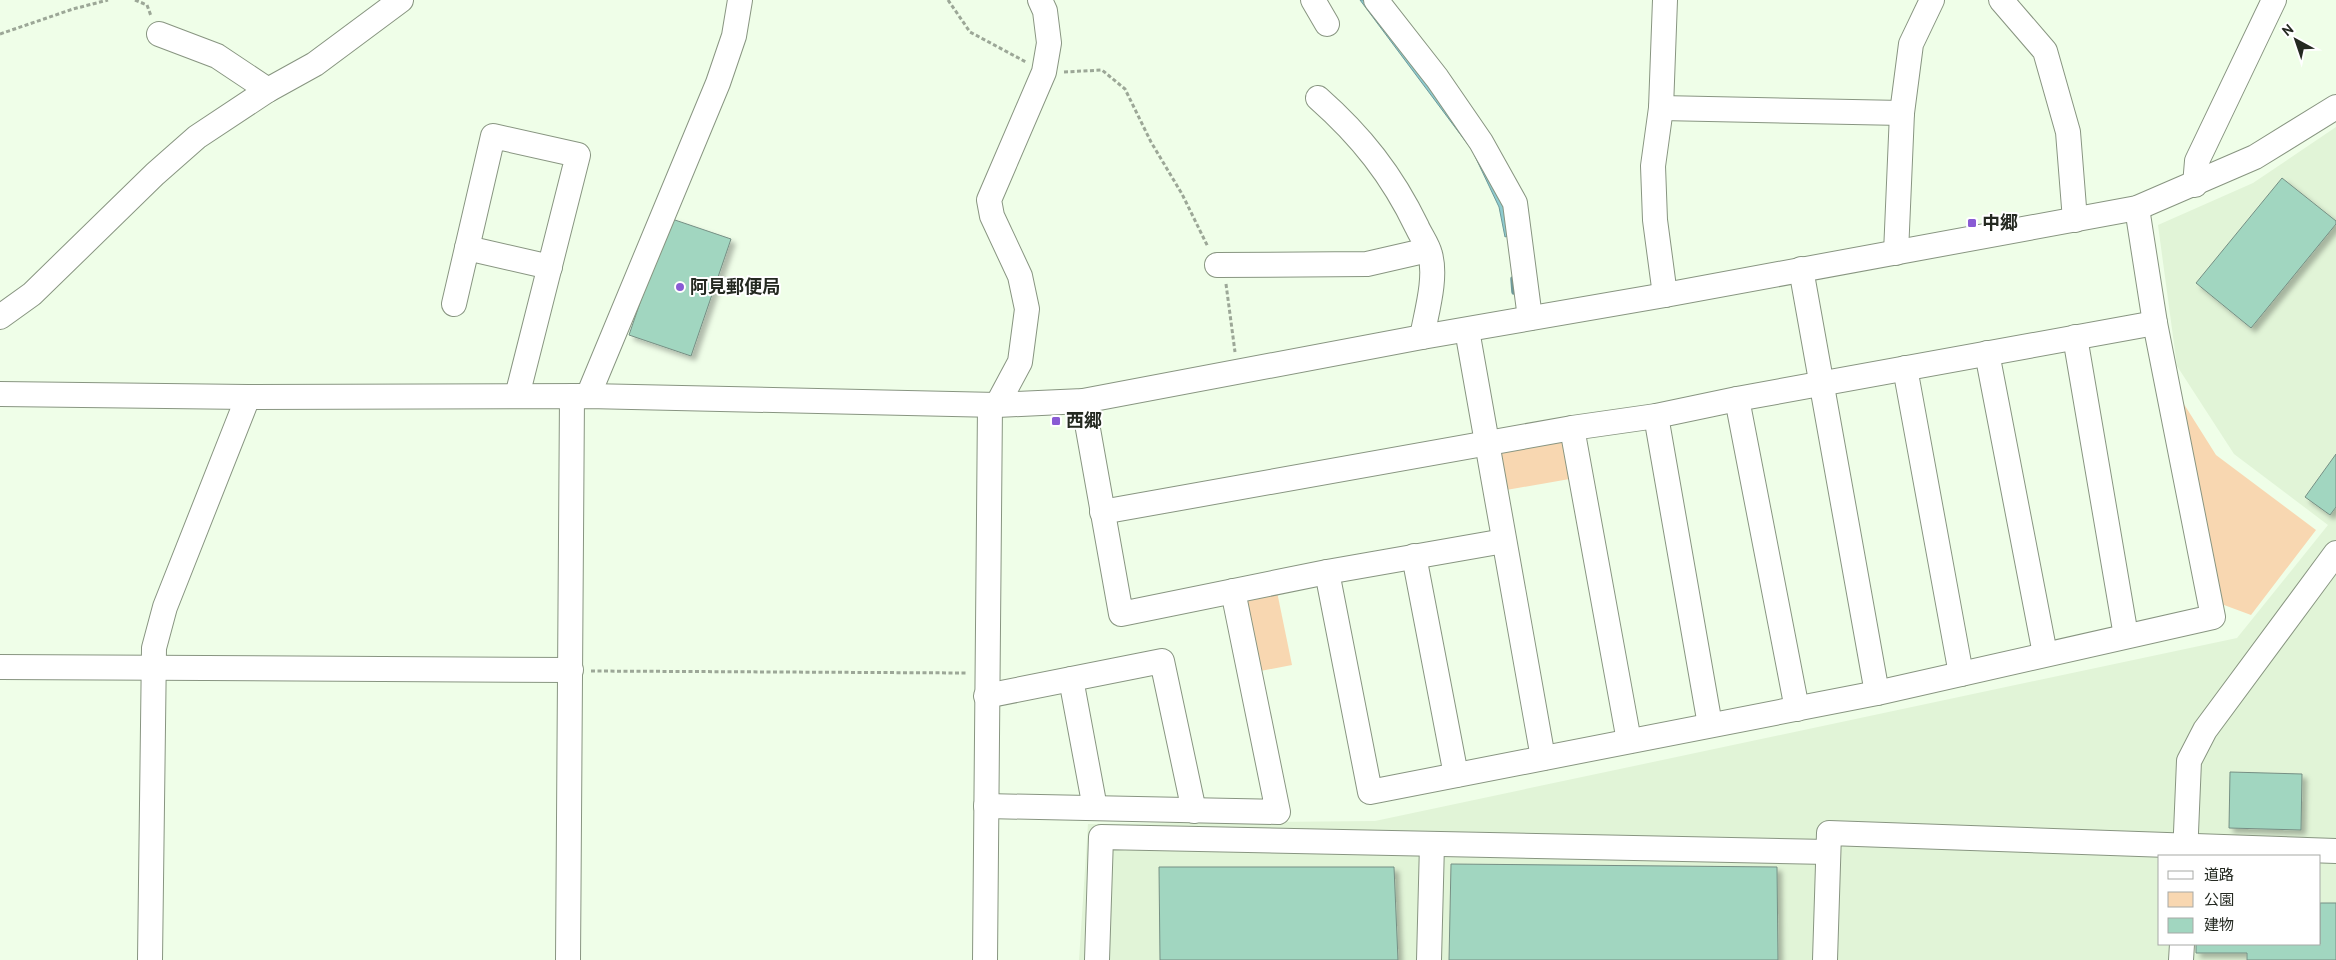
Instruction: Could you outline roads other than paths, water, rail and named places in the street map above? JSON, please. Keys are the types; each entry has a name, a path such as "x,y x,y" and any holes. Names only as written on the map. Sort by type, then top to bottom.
{"street":[{"path":"0,317 32,294 141,187 197,137 268,90 315,64 371,8 401,0"},
{"path":"568,960 571,670 580,396 718,83 734,36 740,0"},
{"path":"985,960 986,685 993,405 1020,362 1027,309 1020,276 992,216 989,200 1044,72 1049,43 1045,11 1040,0"},
{"path":"1313,0 1327,24"},
{"path":"1376,0 1437,78 1480,142 1515,203 1530,318"},
{"path":"1665,0 1661,108 1653,166 1655,220 1665,295"},
{"path":"1896,253 1902,113 1911,44 1932,0"},
{"path":"2001,0 2045,51 2068,132 2075,220"},
{"path":"2195,185 2197,161 2274,0"},
{"path":"159,34 216,56 268,90"},
{"path":"1318,98 1346,123 1376,158 1402,195 1428,250 1432,284 1422,338"},
{"path":"0,394 248,397 580,396 993,405 1083,401 2137,208 2195,185 2255,157 2336,107"},
{"path":"1661,108 1902,113"},
{"path":"454,304 493,136 578,155 517,396"},
{"path":"1327,572 1370,792 1877,693 2212,617 2155,323 2137,208"},
{"path":"467,248 550,267"},
{"path":"1217,266 1367,264 1428,250"},
{"path":"1801,269 1877,693"},
{"path":"1102,512 1572,428 1656,416 1820,383 2155,323"},
{"path":"1467,330 1543,758"},
{"path":"2075,337 2126,636"},
{"path":"1987,353 2045,654"},
{"path":"1906,368 1960,674"},
{"path":"150,960 154,648 164,607 248,397"},
{"path":"1737,399 1797,709"},
{"path":"1083,401 1121,614 1327,572 1504,540"},
{"path":"1656,416 1710,725"},
{"path":"1572,428 1629,741"},
{"path":"2185,851 2189,761 2205,730 2336,553"},
{"path":"1414,556 1456,776"},
{"path":"986,806 1278,812 1234,591"},
{"path":"986,685 1072,679 1162,662 1194,810"},
{"path":"0,667 571,670"},
{"path":"1072,679 1095,808"},
{"path":"1825,960 1829,833 2185,851 2336,851"},
{"path":"1097,960 1101,837 1828,852"},
{"path":"1428,960 1432,844"},
{"path":"2181,960 2182,945"}],"water":[{"path":"1360,0 1371,0 1496,178 1514,233 1505,237 1499,207 1472,150"}],"waterway":[{"path":"1513,279 1514,292"}],"place":[{"name":"中郷","path":"1972,223"},
{"name":"阿見郵便局","path":"680,287"},
{"name":"西郷","path":"1056,421"}]}
